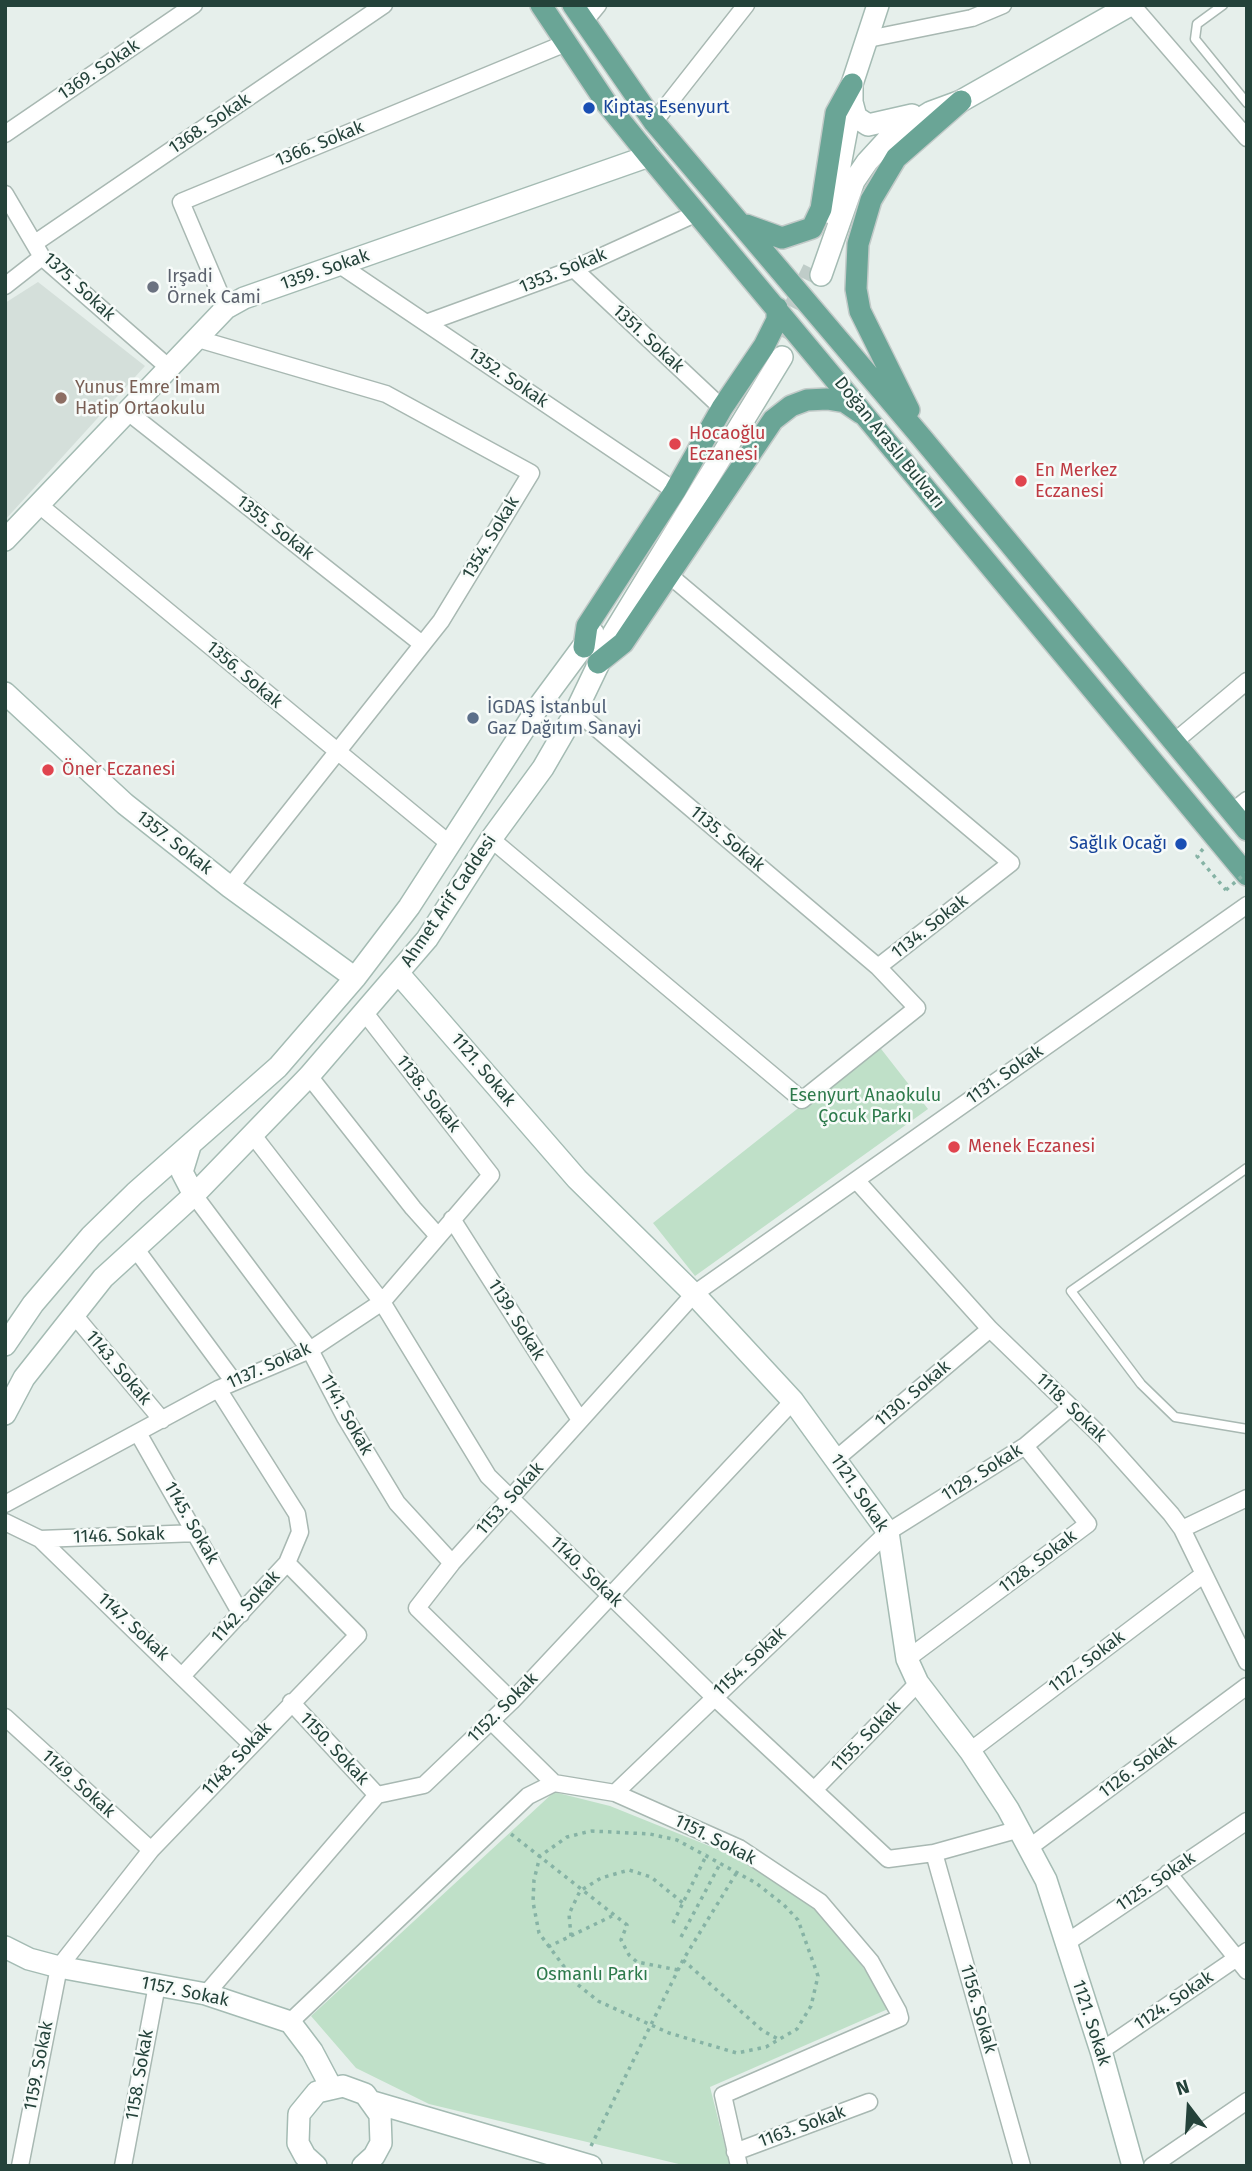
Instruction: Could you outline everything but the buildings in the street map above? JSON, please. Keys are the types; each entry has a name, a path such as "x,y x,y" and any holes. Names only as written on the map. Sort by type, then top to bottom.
{"main road":[{"name":"Doğan Araslı Bulvarı","path":"541,5 607,104 649,156 871,420 1049,641 1247,874"},
{"name":"Doğan Araslı Bulvarı","path":"579,14 654,122 1174,741 1239,806 1247,830"},
{"path":"740,223 782,238 812,228 821,209 836,113 852,93"},
{"path":"922,438 860,311 856,289 858,244 871,200 896,158 961,101"},
{"path":"777,308 777,320 764,346 722,408 675,491 596,609 587,626 591,655 623,643 773,420 791,406 807,400 827,399 845,402 871,420"}],"street":[{"name":"1369. Sokak","path":"5,134 194,5"},
{"name":"1368. Sokak","path":"5,286 39,250 384,5"},
{"path":"579,14 598,5"},
{"path":"654,122 746,5"},
{"path":"878,5 852,93 817,272 846,199 867,162 889,138 931,112"},
{"path":"868,38 972,18 1003,5"},
{"path":"852,93 856,117 868,125 931,112 961,101 1131,5 1247,138"},
{"name":"1366. Sokak","path":"226,308 181,202 566,43"},
{"name":"1359. Sokak","path":"5,540 226,308 244,298 649,156"},
{"name":"1375. Sokak","path":"5,194 39,250 168,368"},
{"name":"1353. Sokak","path":"426,323 574,269 697,213"},
{"name":"1352. Sokak","path":"340,265 675,491"},
{"name":"1351. Sokak","path":"574,269 722,408"},
{"name":"1354. Sokak","path":"198,339 386,394 531,473 441,621 230,887"},
{"name":"Ahmet Arif Caddesi","path":"5,1345 33,1304 91,1236 278,1068 355,978 409,907 451,845 539,706 591,655 778,354"},
{"name":"1355. Sokak","path":"128,412 422,644"},
{"name":"1356. Sokak","path":"38,504 451,845"},
{"name":"1134. Sokak","path":"491,839 802,1100 917,1008 878,967 1011,863 669,575"},
{"name":"Ahmet Arif Caddesi","path":"5,1414 24,1378 103,1278 194,1195 309,1076 400,974 427,939 491,839 543,768 576,711 591,655"},
{"path":"1174,741 1247,681"},
{"name":"1357. Sokak","path":"5,693 125,804 230,887 355,978"},
{"name":"1135. Sokak","path":"576,711 878,967"},
{"path":"512,751 524,741 529,741 545,754 543,768"},
{"name":"1131. Sokak","path":"694,1294 1247,905"},
{"name":"1121. Sokak","path":"400,974 577,1179 694,1294 793,1401 888,1532 907,1659 918,1683 970,1751 1025,1838 1046,1880 1101,2051 1133,2166"},
{"name":"1138. Sokak","path":"365,1013 491,1175"},
{"path":"309,1076 412,1208 438,1236"},
{"name":"1140. Sokak","path":"252,1134 382,1302 488,1476 713,1696 888,1859 1025,1838"},
{"path":"191,1144 181,1172 194,1195"},
{"name":"1137. Sokak","path":"5,1504 218,1389 310,1350 382,1302 491,1175"},
{"name":"1118. Sokak","path":"856,1180 990,1329 1103,1438 1182,1529 1204,1574 1242,1639 1247,1662"},
{"name":"1141. Sokak","path":"194,1195 310,1350 345,1417 397,1503 452,1563"},
{"name":"1139. Sokak","path":"452,1219 580,1420"},
{"path":"135,1248 234,1382"},
{"name":"1153. Sokak","path":"512,1701 417,1608 452,1563 694,1294"},
{"name":"1143. Sokak","path":"75,1316 162,1420"},
{"name":"1130. Sokak","path":"836,1459 990,1329"},
{"name":"1142. Sokak","path":"183,1675 287,1563 300,1532 297,1514 218,1389"},
{"name":"1152. Sokak","path":"377,1795 424,1785 512,1701 793,1401"},
{"name":"1129. Sokak","path":"888,1532 1025,1446 1071,1407"},
{"name":"1145. Sokak","path":"138,1433 241,1614"},
{"name":"1128. Sokak","path":"907,1659 1088,1524 1025,1446"},
{"path":"1182,1529 1247,1497"},
{"name":"1147. Sokak","path":"5,1522 40,1539 183,1675 251,1744"},
{"name":"1154. Sokak","path":"615,1793 713,1696 888,1532"},
{"name":"1146. Sokak","path":"40,1539 197,1533"},
{"name":"1148. Sokak","path":"59,1967 151,1850 358,1634 287,1563"},
{"name":"1127. Sokak","path":"970,1751 1204,1574"},
{"name":"1155. Sokak","path":"814,1790 918,1683"},
{"name":"1126. Sokak","path":"1025,1838 1247,1686"},
{"name":"1150. Sokak","path":"291,1703 377,1795"},
{"name":"1149. Sokak","path":"5,1717 151,1850"},
{"path":"331,2087 312,2050 290,2022 528,1796 554,1783 491,1721"},
{"name":"1151. Sokak","path":"554,1783 615,1793 739,1848 820,1902 872,1962 898,2011 900,2018 723,2095 737,2159"},
{"path":"206,1994 377,1795"},
{"name":"1125. Sokak","path":"1066,1943 1247,1821"},
{"name":"1156. Sokak","path":"934,1853 1022,2166"},
{"path":"1168,1873 1242,1954 1247,1971"},
{"name":"1157. Sokak","path":"5,1947 29,1959 59,1967 206,1994 244,2004 290,2022"},
{"name":"1124. Sokak","path":"1101,2051 1242,1954"},
{"name":"1159. Sokak","path":"20,2166 59,1967"},
{"name":"1158. Sokak","path":"123,2166 157,1985"},
{"path":"305,2162 298,2143 299,2114 317,2092 331,2087 354,2088 373,2102 587,2164"},
{"path":"1152,2166 1247,2101"},
{"path":"363,2166 374,2156 381,2143 380,2115 373,2102"},
{"name":"1163. Sokak","path":"737,2159 869,2102"}],"lane":[{"path":"1223,5 1198,24 1195,39 1246,99"},
{"path":"1247,1168 1071,1291 1141,1384 1175,1418 1247,1429"}],"path":[{"path":"1197,856 1226,890 1247,874"},
{"path":"499,1825 580,1891 627,1925 621,1940 629,1955 637,1962 678,1970"},
{"path":"591,1831 650,1834 677,1840 756,1883 798,1920 818,1976 811,2006 797,2029 766,2047 737,2053 669,2033 598,2001 578,1984 539,1933 533,1902 534,1880 540,1856 567,1838 591,1831"},
{"path":"673,1923 707,1854"},
{"path":"681,1937 721,1862"},
{"path":"571,1936 569,1914 580,1891 601,1878 629,1870 651,1877 683,1903"},
{"path":"587,2164 649,2024 683,1960 737,1872"},
{"path":"548,1947 613,1915"},
{"path":"683,1960 763,2031 778,2039"}],"shaded area":[{"name":"Yunus Emre İmam Hatip Ortaokulu","path":"38,282 145,366 5,520 5,303"}],"green space":[{"name":"Esenyurt Anaokulu Çocuk Parkı","path":"878,1045 928,1109 695,1276 653,1223"},
{"name":"Osmanlı Parkı","path":"554,1792 610,1806 754,1864 821,1908 870,1977 888,2009 710,2087 730,2166 687,2166 429,2104 356,2068 311,2016"}],"tunnel":[{"path":"780,336 813,269"}],"place":[{"name":"Kiptaş Esenyurt","path":"589,108"},
{"name":"Irşadi Örnek Cami","path":"153,287"},
{"name":"Yunus Emre İmam Hatip Ortaokulu","path":"61,398"},
{"name":"Hocaoğlu Eczanesi","path":"675,444"},
{"name":"En Merkez Eczanesi","path":"1021,481"},
{"name":"İGDAŞ İstanbul Gaz Dağıtım Sanayi","path":"473,718"},
{"name":"Öner Eczanesi","path":"48,770"},
{"name":"Sağlık Ocağı","path":"1181,844"},
{"name":"Menek Eczanesi","path":"954,1147"}]}
